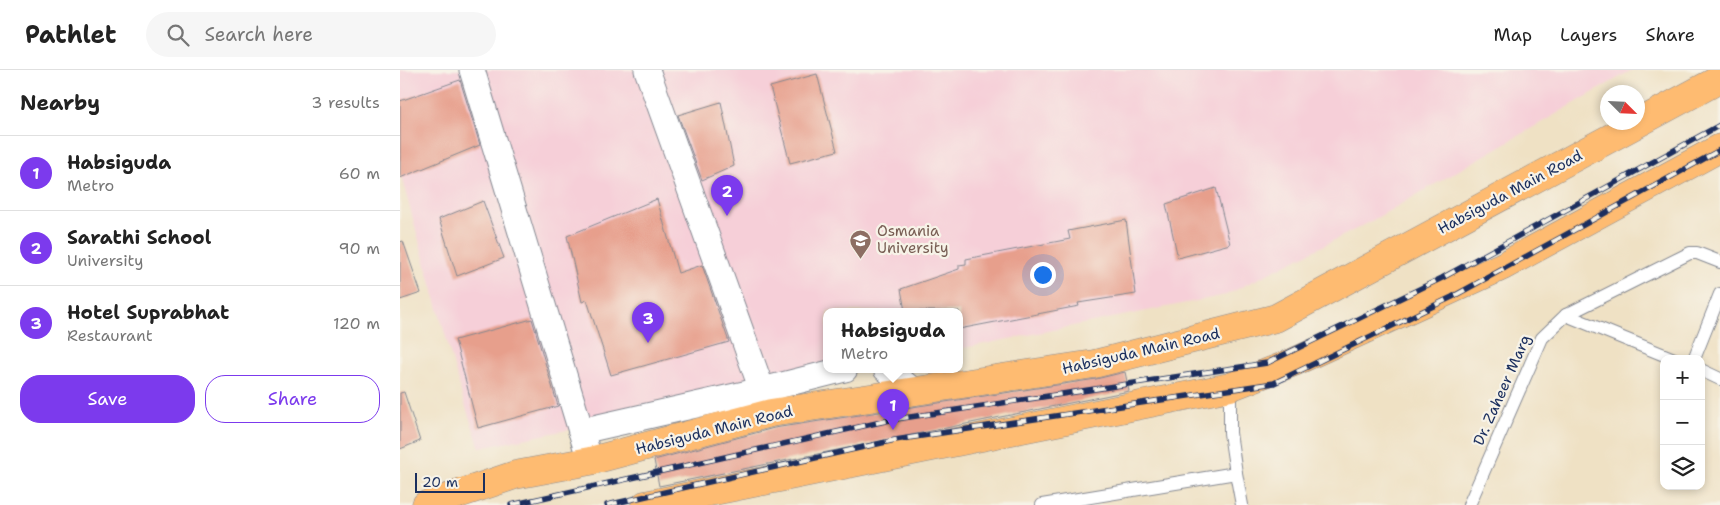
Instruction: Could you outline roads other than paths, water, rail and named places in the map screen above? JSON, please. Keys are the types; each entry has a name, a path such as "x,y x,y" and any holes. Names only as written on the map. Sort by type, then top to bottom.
{"main road":[{"name":"Habsiguda Main Road","path":"426,505 515,475 590,461 771,413 1094,364 1276,318 1720,79"},
{"path":"645,505 1230,387 1294,362 1503,266 1720,148"}],"street":[{"path":"472,70 590,461"},
{"path":"647,70 762,390"},
{"path":"581,431 829,373"},
{"path":"891,373 915,392"}],"lane":[{"name":"Dr. Zaheer Marg","path":"1469,505 1542,338 1566,315 1690,253 1697,253 1720,262"},
{"path":"1696,355 1720,294"},
{"path":"1566,315 1664,355"},
{"path":"1705,372 1720,379"},
{"path":"1230,387 1230,433 1242,505"},
{"path":"1042,505 1236,474"}],"railway":[{"path":"511,505 890,420 1267,363 1442,278 1720,125"},
{"path":"607,505 895,440 1274,383 1452,297 1720,150"}],"place":[{"name":"Sarathi School","path":"727,216"},
{"name":"Osmania University","path":"861,259"},
{"name":"Hotel Suprabhat","path":"648,343"},
{"name":"Habsiguda","path":"893,430"}]}
